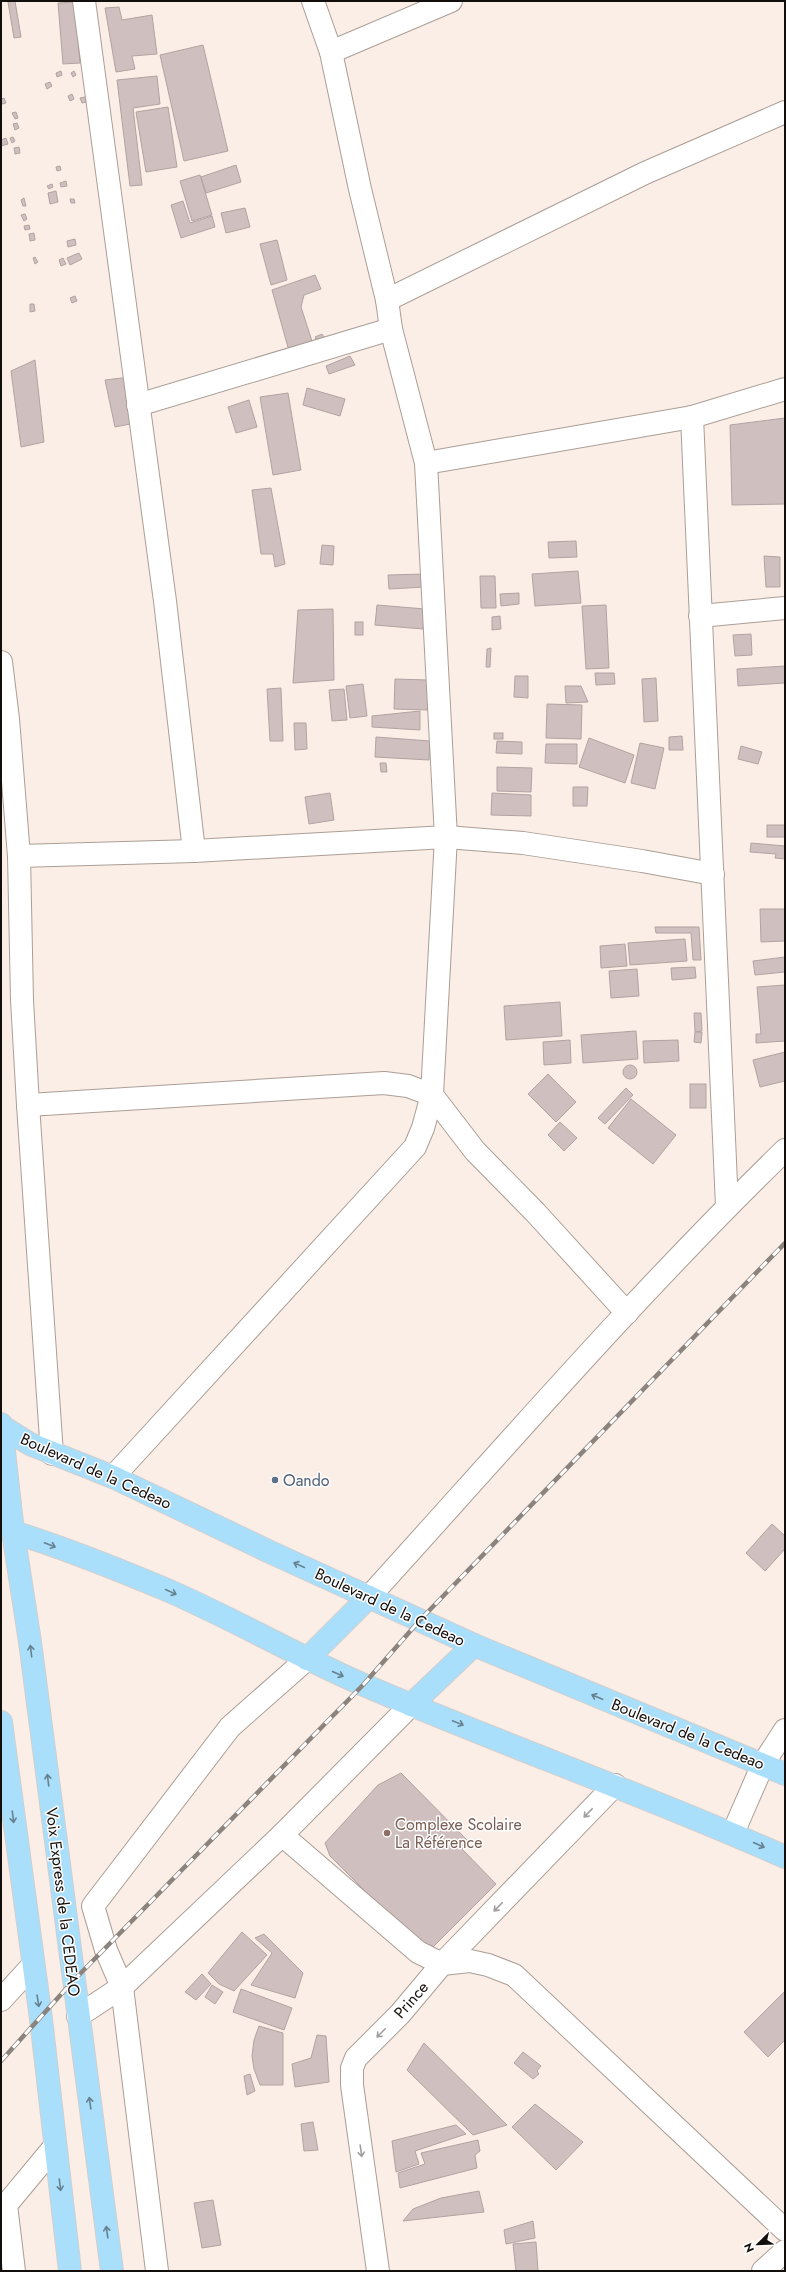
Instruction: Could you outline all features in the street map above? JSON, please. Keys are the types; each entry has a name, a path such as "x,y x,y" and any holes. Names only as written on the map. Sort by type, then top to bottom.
{"main road":[{"name":"Boulevard de la Cedeao","path":"1,1425 30,1444 113,1477 368,1597 474,1645 785,1774"},
{"path":"1,1425 13,1532"},
{"path":"1,1498 13,1532"},
{"path":"13,1532 39,1540 167,1590 307,1659 411,1705 615,1785 733,1833 785,1857"},
{"name":"Voix Express de la CEDEAO","path":"13,1532 30,1642 112,2271"},
{"path":"307,1659 368,1597"},
{"path":"411,1705 474,1645"},
{"path":"1,1722 32,1966 41,2019 70,2271"}],"street":[{"path":"84,1 165,601 194,852"},
{"path":"113,1477 415,1147 423,1128 432,1095 446,837 426,463 391,329 387,300 360,189 331,52 313,1"},
{"path":"331,52 451,1"},
{"path":"387,300 645,173 785,112"},
{"path":"138,405 391,329"},
{"path":"426,463 692,417 785,389"},
{"path":"692,417 727,1206"},
{"path":"700,616 785,608"},
{"path":"1,662 8,719 18,856 22,1000 52,1454"},
{"path":"18,856 194,852 446,837 523,843 642,861 713,874"},
{"path":"28,1105 384,1083 408,1086 432,1095 475,1150 535,1212 627,1313"},
{"path":"368,1597 627,1313 727,1206 785,1150"},
{"path":"157,2271 122,1988 106,1950 93,1906 230,1727 307,1659"},
{"path":"78,2016 122,1988 282,1835 411,1705"},
{"path":"733,1833 763,1764 785,1730"},
{"name":"Prince","path":"378,2271 352,2085 352,2068 356,2058 400,2014 442,1964 615,1785"},
{"path":"282,1835 418,1952 442,1964 470,1961 488,1965 514,1974 785,2230"},
{"path":"1,2000 32,1966"},
{"path":"14,2271 6,2205 55,2146"},
{"path":"763,2271 785,2250"}],"building":[{"path":"15,1 21,37 14,38 8,2"},
{"path":"75,2 80,63 63,64 58,3"},
{"path":"119,7 122,20 152,15 157,54 132,56 135,69 116,72 105,8"},
{"path":"203,45 228,151 184,161 160,55"},
{"path":"61,71 62,75 57,77 56,73"},
{"path":"74,71 76,75 73,77 71,73"},
{"path":"157,76 160,104 133,108 142,185 130,186 117,80"},
{"path":"50,82 52,86 47,89 45,84"},
{"path":"72,94 74,99 70,101 68,96"},
{"path":"85,97 87,102 82,103 80,98"},
{"path":"4,98 6,103 2,104 1,99"},
{"path":"168,107 177,167 146,172 136,112"},
{"path":"16,112 18,118 15,119 12,113"},
{"path":"17,123 19,128 15,130 13,124"},
{"path":"13,137 15,141 12,143 10,138"},
{"path":"6,138 8,144 1,146 1,140"},
{"path":"19,147 20,153 15,154 14,148"},
{"path":"236,165 241,182 206,193 201,177"},
{"path":"60,166 61,170 57,171 56,167"},
{"path":"200,175 212,215 192,221 180,181"},
{"path":"66,181 67,186 61,187 60,183"},
{"path":"52,184 53,187 49,189 47,186"},
{"path":"56,191 58,202 50,204 48,193"},
{"path":"24,198 26,206 23,206 21,200"},
{"path":"70,199 74,199 75,203 71,203"},
{"path":"183,201 190,223 212,216 215,227 181,238 171,205"},
{"path":"245,208 250,227 226,233 221,213"},
{"path":"25,214 27,219 24,221 21,215"},
{"path":"29,225 30,229 25,230 24,226"},
{"path":"34,233 35,240 30,241 29,234"},
{"path":"75,239 76,245 68,247 67,241"},
{"path":"277,240 287,280 271,285 260,244"},
{"path":"79,253 82,259 70,265 67,258"},
{"path":"35,257 38,262 35,264 33,258"},
{"path":"63,258 66,264 61,266 59,260"},
{"path":"315,275 321,289 304,295 301,307 312,341 289,351 272,290"},
{"path":"75,296 77,301 72,303 70,298"},
{"path":"30,304 34,304 35,311 30,312"},
{"path":"322,334 326,340 318,344 315,337"},
{"path":"350,356 355,365 329,374 326,366"},
{"path":"35,360 44,442 21,447 11,371"},
{"path":"130,377 135,423 115,427 105,380"},
{"path":"307,388 345,399 340,416 303,405"},
{"path":"288,393 301,470 273,475 260,397"},
{"path":"249,400 257,427 236,433 228,407"},
{"path":"785,418 785,504 732,505 730,425"},
{"path":"271,488 285,564 275,567 273,554 261,554 252,490"},
{"path":"576,541 577,557 549,558 548,542"},
{"path":"322,545 334,546 333,565 320,564"},
{"path":"764,556 780,557 780,587 766,587"},
{"path":"578,571 581,603 535,606 532,574"},
{"path":"425,574 425,587 389,589 388,575"},
{"path":"480,576 495,576 496,608 481,608"},
{"path":"519,593 519,604 501,606 500,594"},
{"path":"377,605 425,609 423,629 375,625"},
{"path":"606,605 609,668 586,669 582,606"},
{"path":"333,609 334,680 293,683 298,610"},
{"path":"500,616 501,629 492,630 492,617"},
{"path":"355,622 363,622 363,635 355,635"},
{"path":"751,634 752,655 735,656 733,635"},
{"path":"491,648 490,667 486,667 487,649"},
{"path":"785,666 785,683 738,686 737,669"},
{"path":"595,673 614,673 615,684 596,685"},
{"path":"515,676 528,676 528,698 514,697"},
{"path":"656,678 658,721 644,722 642,679"},
{"path":"395,679 428,680 428,710 394,709"},
{"path":"363,684 367,716 350,718 346,686"},
{"path":"565,686 581,686 588,702 566,703"},
{"path":"281,688 283,741 270,741 267,689"},
{"path":"344,689 347,720 332,721 329,690"},
{"path":"547,704 582,705 581,739 546,738"},
{"path":"420,711 420,730 372,727 372,716"},
{"path":"294,723 306,723 307,749 295,750"},
{"path":"494,733 503,733 503,739 494,739"},
{"path":"682,736 683,750 669,750 669,737"},
{"path":"376,737 430,741 429,760 375,757"},
{"path":"589,738 634,755 625,783 579,767"},
{"path":"497,741 522,742 522,754 496,753"},
{"path":"640,743 664,748 655,789 631,783"},
{"path":"546,744 577,744 577,764 545,763"},
{"path":"741,746 762,752 758,764 738,759"},
{"path":"380,763 386,763 387,772 381,772"},
{"path":"497,767 532,768 531,792 497,791"},
{"path":"573,787 588,787 587,806 573,806"},
{"path":"330,793 334,820 309,824 305,797"},
{"path":"492,793 531,795 531,816 491,815"},
{"path":"767,825 785,825 785,837 767,837"},
{"path":"751,843 785,846 785,859 775,858 776,854 750,852"},
{"path":"760,909 785,909 785,941 761,942"},
{"path":"655,927 699,927 701,960 693,960 691,933 656,933"},
{"path":"685,939 687,961 630,965 628,943"},
{"path":"625,944 627,966 601,968 600,946"},
{"path":"785,957 785,972 755,975 753,961"},
{"path":"695,967 696,978 672,980 671,968"},
{"path":"637,969 639,996 611,998 609,971"},
{"path":"785,985 785,1041 756,1043 756,1034 761,1034 757,987"},
{"path":"560,1002 562,1036 506,1040 504,1006"},
{"path":"694,1013 701,1013 702,1031 695,1032"},
{"path":"636,1031 638,1059 583,1063 581,1035"},
{"path":"695,1032 702,1032 701,1043 694,1042"},
{"path":"570,1040 571,1063 544,1065 543,1042"},
{"path":"678,1040 679,1061 644,1063 643,1041"},
{"path":"785,1052 785,1081 760,1087 753,1060"},
{"path":"627,1065 633,1065 637,1069 637,1075 633,1079 627,1079 623,1075 623,1069"},
{"path":"548,1074 576,1102 556,1122 528,1094"},
{"path":"690,1084 706,1084 706,1108 690,1108"},
{"path":"626,1088 633,1095 605,1124 598,1118"},
{"path":"631,1099 676,1135 653,1164 608,1128"},
{"path":"560,1122 577,1138 564,1151 548,1135"},
{"path":"772,1524 785,1536 785,1549 765,1571 746,1553"},
{"path":"401,1773 469,1842 462,1849 496,1884 427,1953 330,1856 325,1843 378,1785"},
{"path":"242,1932 267,1955 234,1991 219,1984 208,1973"},
{"path":"264,1934 303,1973 295,1998 251,1985 272,1953 255,1938"},
{"path":"202,1974 211,1984 196,2000 185,1992"},
{"path":"212,1985 223,1992 215,2004 205,1997"},
{"path":"241,1989 292,2008 284,2030 233,2012"},
{"path":"785,1991 785,2040 768,2057 744,2032"},
{"path":"259,2026 283,2033 283,2085 260,2085 254,2069 252,2056 254,2040"},
{"path":"317,2035 326,2036 329,2082 295,2087 292,2064 311,2058"},
{"path":"424,2043 507,2125 473,2135 407,2070"},
{"path":"523,2052 541,2066 537,2071 539,2074 533,2079 514,2063"},
{"path":"250,2074 255,2091 247,2095 244,2076"},
{"path":"535,2104 583,2142 556,2170 512,2127"},
{"path":"313,2122 318,2150 304,2151 301,2124"},
{"path":"456,2125 466,2134 415,2151 419,2164 396,2172 392,2141"},
{"path":"478,2140 480,2151 475,2155 477,2168 400,2188 398,2173 425,2164 421,2153"},
{"path":"479,2191 484,2212 403,2221 413,2209 441,2198"},
{"path":"213,2200 221,2245 202,2248 194,2203"},
{"path":"533,2221 535,2238 506,2244 504,2230"},
{"path":"536,2242 538,2271 516,2271 513,2244"}],"railway":[{"path":"1,2061 74,1980 363,1685 420,1620 785,1243"}],"place":[{"name":"Oando","path":"275,1480"},
{"name":"Complexe Scolaire La Référence","path":"387,1833"}]}
